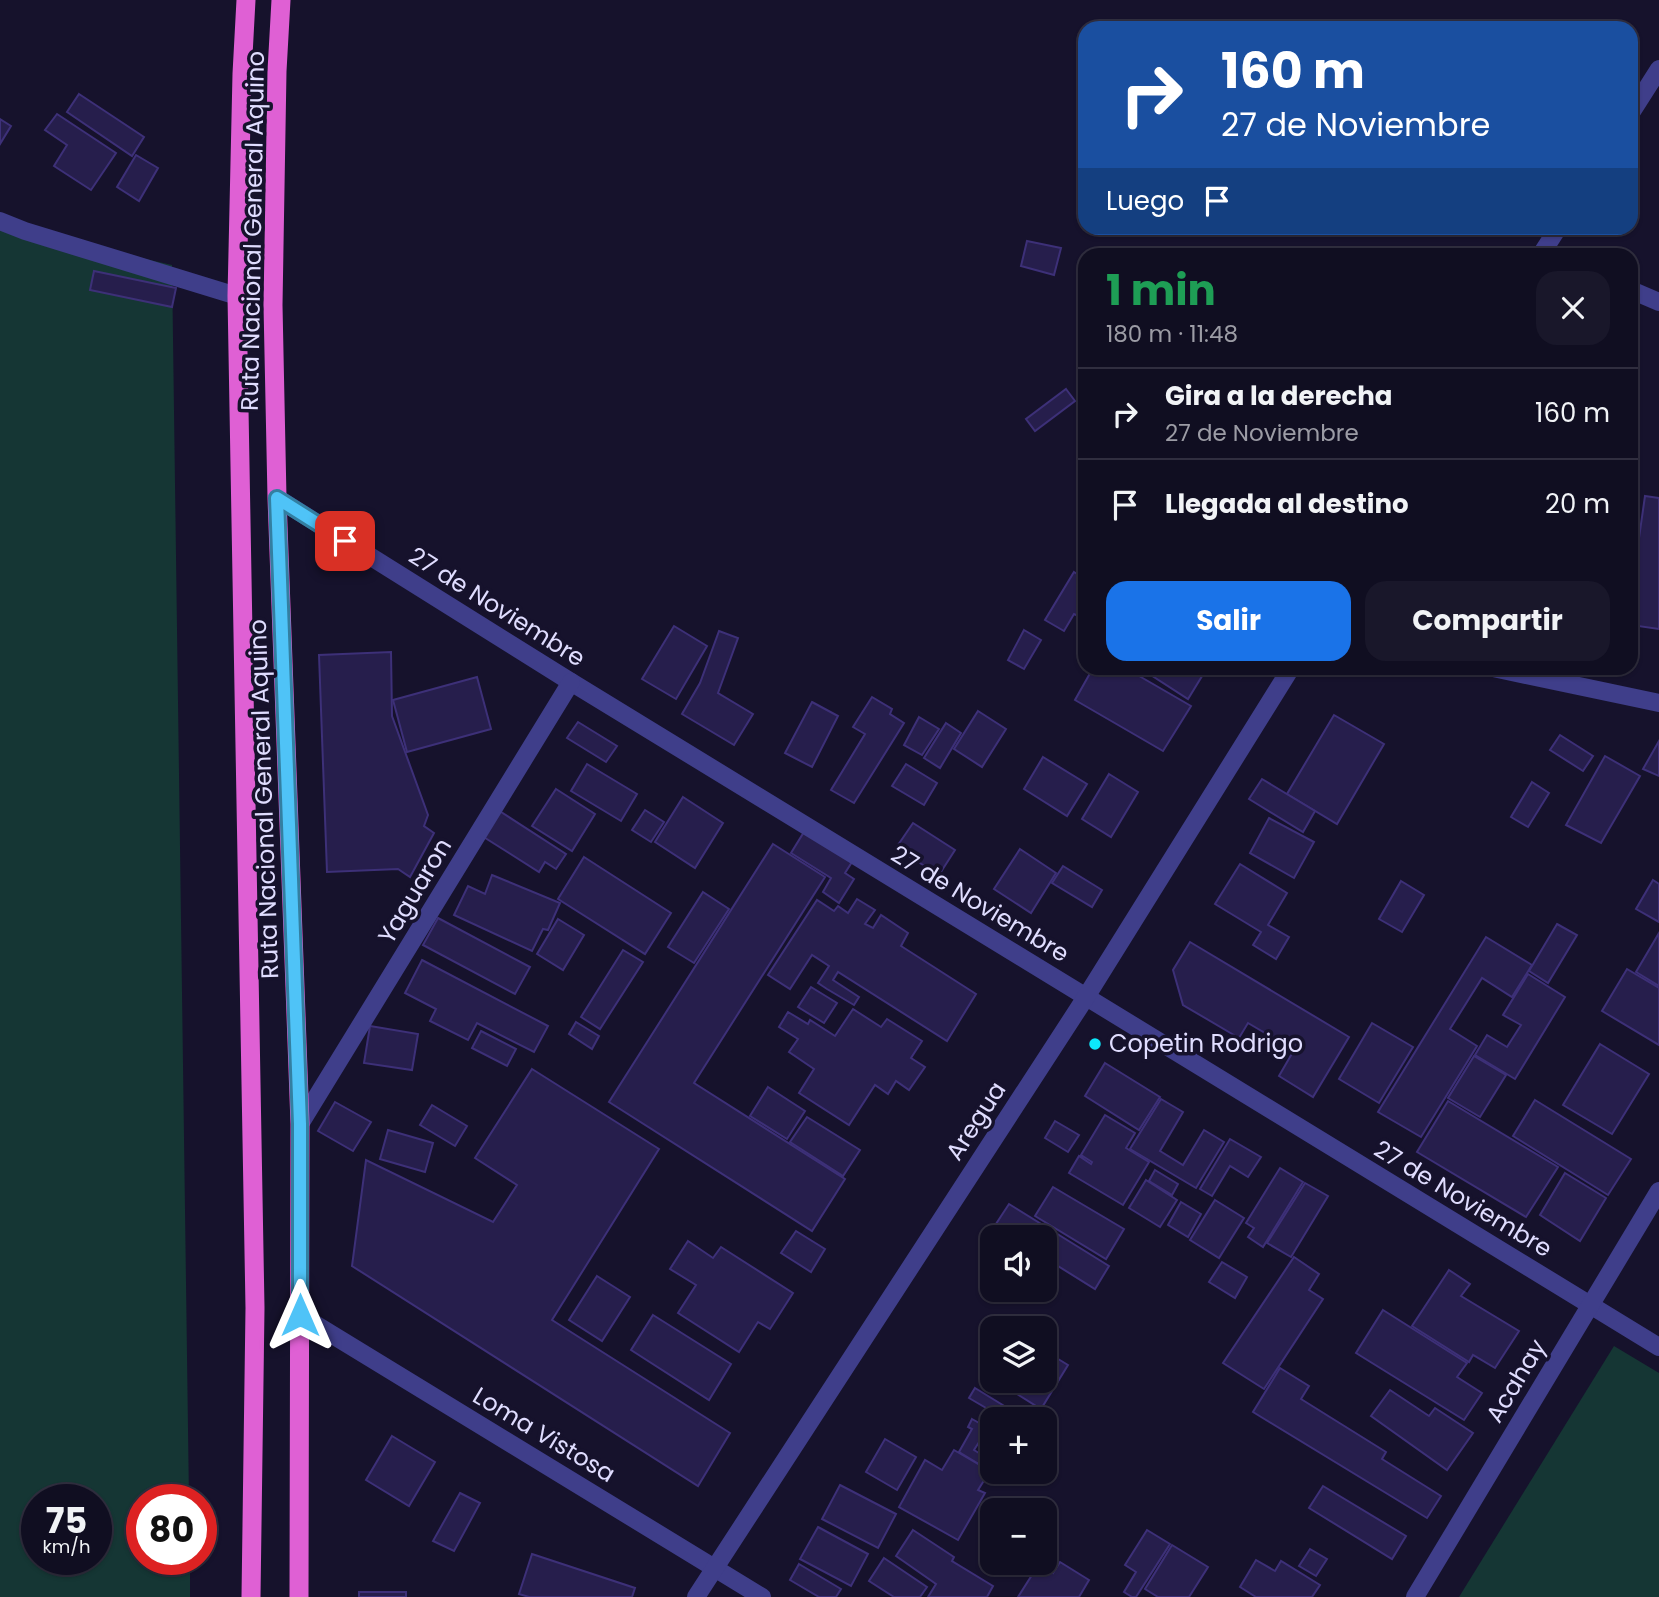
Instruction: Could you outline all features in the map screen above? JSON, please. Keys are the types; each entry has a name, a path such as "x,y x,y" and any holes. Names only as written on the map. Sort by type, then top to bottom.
{"highway":[{"name":"Ruta Nacional General Aquino","path":"246,0 237,296 255,1308 251,1597"},
{"name":"Ruta Nacional General Aquino","path":"281,0 277,71 273,305 277,498 300,1124 299,1597"}],"street":[{"path":"1638,102 1659,69"},
{"path":"0,221 237,296"},
{"path":"1638,293 1659,302"},
{"name":"27 de Noviembre","path":"277,498 571,682 1659,1347"},
{"name":"Aregua","path":"696,1597 1086,997 1287,675"},
{"path":"1526,675 1659,703"},
{"name":"Yaguaron","path":"300,1124 571,682"},
{"name":"Acahay","path":"1415,1597 1659,1191"},
{"name":"Loma Vistosa","path":"300,1315 762,1597"}],"green space":[{"path":"0,226 172,265 189,1484 126,1484 126,1575 190,1575 190,1597 0,1597"},
{"path":"1614,1346 1659,1373 1659,1597 1459,1597"}],"building":[{"path":"79,94 144,137 132,156 67,112"},
{"path":"57,114 116,153 91,190 54,166 67,145 45,130"},
{"path":"0,119 11,126 0,144"},
{"path":"136,155 158,168 139,201 117,187"},
{"path":"1027,241 1061,248 1054,275 1021,266"},
{"path":"94,271 176,288 172,307 90,290"},
{"path":"1066,389 1075,401 1035,431 1026,419"},
{"path":"1645,496 1659,498 1659,629 1638,626 1638,545"},
{"path":"1074,572 1078,575 1078,616 1074,614 1064,631 1045,620"},
{"path":"674,626 707,646 676,699 642,679"},
{"path":"1024,630 1041,640 1024,669 1008,660"},
{"path":"719,631 738,638 718,693 753,714 734,745 682,714 700,683"},
{"path":"391,652 392,716 428,815 424,826 434,833 410,877 398,869 327,872 319,655"},
{"path":"1089,675 1137,675 1191,706 1163,751 1075,700"},
{"path":"1151,675 1203,675 1188,699"},
{"path":"477,677 491,729 407,752 393,700"},
{"path":"872,697 892,709 890,714 904,723 854,803 831,790 865,734 853,727"},
{"path":"812,702 838,716 812,767 785,753"},
{"path":"978,711 1006,729 982,767 954,749"},
{"path":"1334,715 1384,744 1337,824 1287,794"},
{"path":"919,717 939,729 922,755 904,745"},
{"path":"578,722 617,746 606,762 567,738"},
{"path":"946,723 961,733 940,768 924,758"},
{"path":"1560,735 1593,756 1583,771 1550,750"},
{"path":"1659,741 1659,776 1643,769"},
{"path":"1605,756 1640,776 1601,843 1566,825"},
{"path":"1043,757 1087,784 1067,816 1024,789"},
{"path":"587,764 637,794 621,821 571,791"},
{"path":"906,764 937,783 924,805 892,786"},
{"path":"1109,774 1138,792 1111,837 1082,819"},
{"path":"1262,779 1315,811 1303,832 1249,799"},
{"path":"1532,782 1549,793 1528,827 1511,817"},
{"path":"556,789 595,814 572,851 532,826"},
{"path":"683,797 723,823 695,868 655,842"},
{"path":"498,810 566,854 556,869 545,862 539,872 482,836"},
{"path":"645,810 664,822 651,842 632,830"},
{"path":"1269,818 1314,842 1294,878 1250,853"},
{"path":"913,823 955,850 939,875 896,848"},
{"path":"804,832 852,862 845,873 854,879 839,903 823,892 831,878 791,853"},
{"path":"773,844 825,877 694,1083 845,1179 812,1231 609,1102"},
{"path":"1020,849 1056,873 1031,913 994,889"},
{"path":"584,857 671,913 645,954 558,899"},
{"path":"1240,864 1287,893 1268,925 1289,937 1276,959 1253,945 1261,932 1215,904"},
{"path":"1063,866 1102,890 1092,907 1052,883"},
{"path":"492,875 560,903 548,930 543,929 532,951 454,915 468,886 485,894"},
{"path":"1653,880 1659,884 1659,922 1636,909"},
{"path":"1401,881 1424,895 1402,932 1379,919"},
{"path":"703,892 729,909 694,963 668,947"},
{"path":"857,899 875,910 865,924 873,928 881,915 908,933 901,946 976,994 947,1041 838,972 833,980 859,997 854,1005 827,989 818,983 829,966 812,955 790,989 768,975 817,900 834,911 838,906 848,913"},
{"path":"438,918 530,967 515,994 423,945"},
{"path":"558,919 584,935 563,970 537,954"},
{"path":"1557,924 1577,935 1548,983 1529,971"},
{"path":"1659,933 1659,986 1636,972"},
{"path":"1486,937 1532,965 1512,997 1482,978 1450,1029 1477,1046 1421,1137 1378,1112"},
{"path":"1190,942 1349,1037 1313,1097 1279,1076 1294,1050 1248,1023 1239,1038 1183,1005 1173,970"},
{"path":"623,950 643,962 600,1029 581,1017"},
{"path":"422,960 548,1026 534,1052 477,1023 468,1040 430,1021 436,1009 405,993"},
{"path":"1627,969 1659,988 1659,1045 1602,1011"},
{"path":"1528,974 1565,997 1515,1079 1475,1055 1487,1035 1507,1047 1521,1025 1503,1015"},
{"path":"811,987 837,1003 824,1023 798,1007"},
{"path":"853,1009 881,1027 887,1019 922,1041 911,1058 925,1067 909,1090 896,1081 888,1094 875,1085 849,1125 799,1093 814,1069 789,1052 798,1039 779,1027 788,1012 808,1024 810,1020 835,1036"},
{"path":"576,1022 599,1036 592,1049 569,1034"},
{"path":"1372,1023 1413,1047 1379,1103 1339,1079"},
{"path":"370,1026 418,1034 412,1070 364,1063"},
{"path":"481,1031 516,1049 507,1066 472,1048"},
{"path":"1600,1044 1649,1074 1612,1134 1563,1105"},
{"path":"1474,1056 1506,1075 1480,1117 1448,1098"},
{"path":"1105,1063 1160,1097 1139,1130 1085,1096"},
{"path":"532,1069 659,1149 552,1320 730,1433 698,1486 352,1266 366,1160 493,1222 517,1185 475,1158"},
{"path":"768,1087 805,1111 787,1139 750,1116"},
{"path":"1161,1099 1183,1112 1160,1151 1183,1165 1204,1130 1224,1142 1196,1188 1130,1149"},
{"path":"1535,1100 1631,1159 1608,1195 1513,1136"},
{"path":"1448,1101 1558,1167 1526,1217 1417,1152"},
{"path":"335,1102 371,1122 353,1151 318,1131"},
{"path":"432,1105 467,1126 455,1146 420,1125"},
{"path":"1105,1115 1135,1133 1126,1148 1149,1162 1123,1205 1069,1173 1079,1156 1091,1164 1092,1162 1081,1155"},
{"path":"807,1117 860,1150 843,1176 790,1142"},
{"path":"1055,1121 1079,1135 1068,1152 1045,1138"},
{"path":"388,1130 433,1143 425,1172 380,1159"},
{"path":"1230,1139 1261,1157 1248,1177 1230,1166 1212,1196 1200,1189"},
{"path":"1280,1168 1303,1182 1263,1247 1248,1237 1254,1228 1246,1223"},
{"path":"1155,1170 1178,1184 1172,1195 1149,1181"},
{"path":"1565,1173 1606,1198 1580,1241 1540,1215"},
{"path":"1146,1180 1177,1200 1160,1227 1129,1208"},
{"path":"1305,1183 1328,1196 1291,1257 1267,1243"},
{"path":"1053,1187 1124,1229 1106,1259 1057,1229 1057,1225 1050,1225 1035,1216"},
{"path":"1215,1200 1244,1218 1219,1258 1190,1240"},
{"path":"1181,1202 1201,1214 1188,1237 1168,1225"},
{"path":"1009,1204 1043,1225 995,1225"},
{"path":"796,1231 825,1249 811,1272 781,1253"},
{"path":"1057,1234 1109,1266 1095,1289 1057,1265"},
{"path":"688,1241 713,1258 721,1247 793,1293 770,1329 758,1322 739,1352 678,1313 696,1285 670,1269"},
{"path":"1294,1257 1319,1274 1309,1290 1323,1299 1264,1389 1223,1363"},
{"path":"1222,1262 1247,1277 1235,1298 1209,1282"},
{"path":"1449,1270 1470,1284 1461,1296 1519,1331 1495,1368 1473,1355 1469,1362 1412,1326"},
{"path":"597,1276 630,1297 602,1341 569,1320"},
{"path":"1383,1310 1467,1363 1457,1377 1482,1393 1464,1420 1356,1353"},
{"path":"653,1315 731,1364 709,1400 631,1350"},
{"path":"1057,1358 1068,1365 1057,1383"},
{"path":"1280,1368 1309,1386 1301,1399 1386,1452 1382,1459 1441,1496 1427,1518 1253,1412"},
{"path":"975,1388 1006,1407 984,1407 969,1398"},
{"path":"1390,1390 1429,1416 1435,1408 1473,1433 1447,1470 1371,1416"},
{"path":"1015,1393 1051,1393 1042,1407"},
{"path":"972,1419 980,1423 980,1441 974,1450 980,1454 980,1465 959,1452 972,1429 968,1427"},
{"path":"392,1436 435,1462 409,1506 366,1480"},
{"path":"885,1439 916,1457 897,1490 866,1472"},
{"path":"954,1450 980,1465 982,1484 978,1490 985,1493 958,1540 899,1507 925,1460 942,1470"},
{"path":"840,1485 896,1514 878,1548 822,1519"},
{"path":"1323,1486 1406,1536 1392,1559 1309,1508"},
{"path":"460,1493 480,1503 454,1551 433,1541"},
{"path":"818,1527 868,1554 851,1586 800,1559"},
{"path":"913,1530 954,1557 952,1561 993,1586 987,1597 928,1597 936,1584 896,1556"},
{"path":"1147,1530 1170,1544 1136,1597 1132,1597 1124,1592 1136,1572 1125,1565"},
{"path":"1172,1545 1208,1567 1189,1597 1158,1597 1145,1589"},
{"path":"1310,1549 1327,1559 1316,1576 1299,1566"},
{"path":"532,1554 635,1588 632,1597 529,1597 519,1594"},
{"path":"884,1558 927,1587 920,1597 894,1597 869,1581"},
{"path":"1256,1560 1275,1571 1281,1561 1320,1585 1312,1597 1256,1597 1240,1587"},
{"path":"1060,1562 1089,1580 1079,1597 1018,1597 1032,1575 1057,1575"},
{"path":"799,1564 841,1589 836,1597 819,1597 790,1580"},
{"path":"359,1592 406,1592 406,1597 359,1597"}],"place":[{"name":"Copetin Rodrigo","path":"1095,1044"}],"route":[{"path":"300,1315 300,1124 277,498 345,541"}]}
